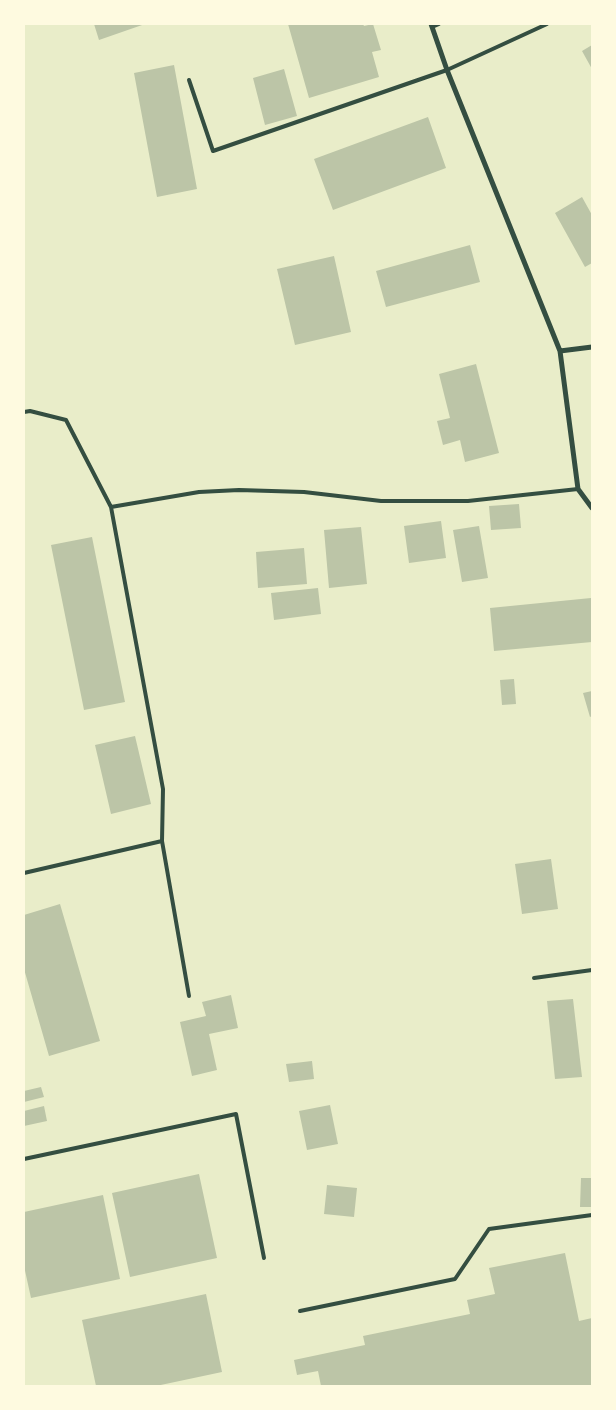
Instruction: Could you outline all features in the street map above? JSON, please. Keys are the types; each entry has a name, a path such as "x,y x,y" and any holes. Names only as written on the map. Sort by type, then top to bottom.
{"street":[{"path":"432,25 447,70 560,351 578,489 592,508"},
{"path":"560,351 592,347"}],"lane":[{"path":"432,25 440,24"},
{"path":"189,80 213,151 447,70 548,24"},
{"path":"24,412 30,410 66,420 111,507 163,789 162,841 188,996"},
{"path":"111,507 199,492 240,490 304,492 381,501 468,501 578,489"},
{"path":"24,872 162,841"},
{"path":"534,978 592,970"},
{"path":"24,1159 236,1114 264,1258"},
{"path":"300,1311 455,1279 489,1229 592,1215"}],"building":[{"path":"94,24 145,24 99,40"},
{"path":"288,24 363,24 364,26 373,24 381,50 372,52 379,77 309,98"},
{"path":"592,45 592,69 582,51"},
{"path":"174,65 197,189 157,197 134,73"},
{"path":"284,69 297,116 265,125 253,78"},
{"path":"428,117 446,168 333,210 314,159"},
{"path":"582,197 592,215 592,263 585,267 555,213"},
{"path":"470,245 480,282 386,307 376,271"},
{"path":"334,256 351,332 295,345 277,269"},
{"path":"476,364 499,453 465,462 460,440 443,445 437,421 450,418 439,374"},
{"path":"519,504 521,528 491,530 489,506"},
{"path":"441,521 446,558 409,563 404,526"},
{"path":"479,526 488,578 462,582 453,530"},
{"path":"361,527 367,584 329,588 324,530"},
{"path":"92,537 125,702 84,710 51,545"},
{"path":"304,548 307,584 258,588 256,552"},
{"path":"318,588 321,614 274,620 271,593"},
{"path":"591,598 592,642 494,651 490,608"},
{"path":"514,679 516,704 502,705 500,680"},
{"path":"592,691 592,716 590,717 583,693"},
{"path":"135,736 151,804 111,814 95,745"},
{"path":"551,859 558,909 522,914 515,864"},
{"path":"60,904 100,1041 49,1056 24,969 24,915"},
{"path":"231,995 238,1028 209,1034 217,1070 192,1076 180,1022 206,1016 202,1002"},
{"path":"573,999 582,1077 555,1079 547,1001"},
{"path":"312,1061 314,1079 289,1082 286,1064"},
{"path":"41,1087 44,1097 24,1102 24,1091"},
{"path":"330,1105 338,1144 307,1150 299,1111"},
{"path":"44,1106 47,1121 24,1126 24,1111"},
{"path":"199,1174 217,1258 130,1277 112,1193"},
{"path":"581,1178 592,1178 592,1207 580,1207"},
{"path":"327,1185 357,1188 354,1217 324,1214"},
{"path":"103,1195 120,1279 31,1298 24,1266 24,1212"},
{"path":"565,1253 579,1321 592,1318 592,1386 321,1386 318,1371 297,1375 294,1360 365,1345 363,1336 470,1314 467,1300 495,1294 489,1268"},
{"path":"206,1294 222,1372 156,1386 96,1386 82,1320"}]}
